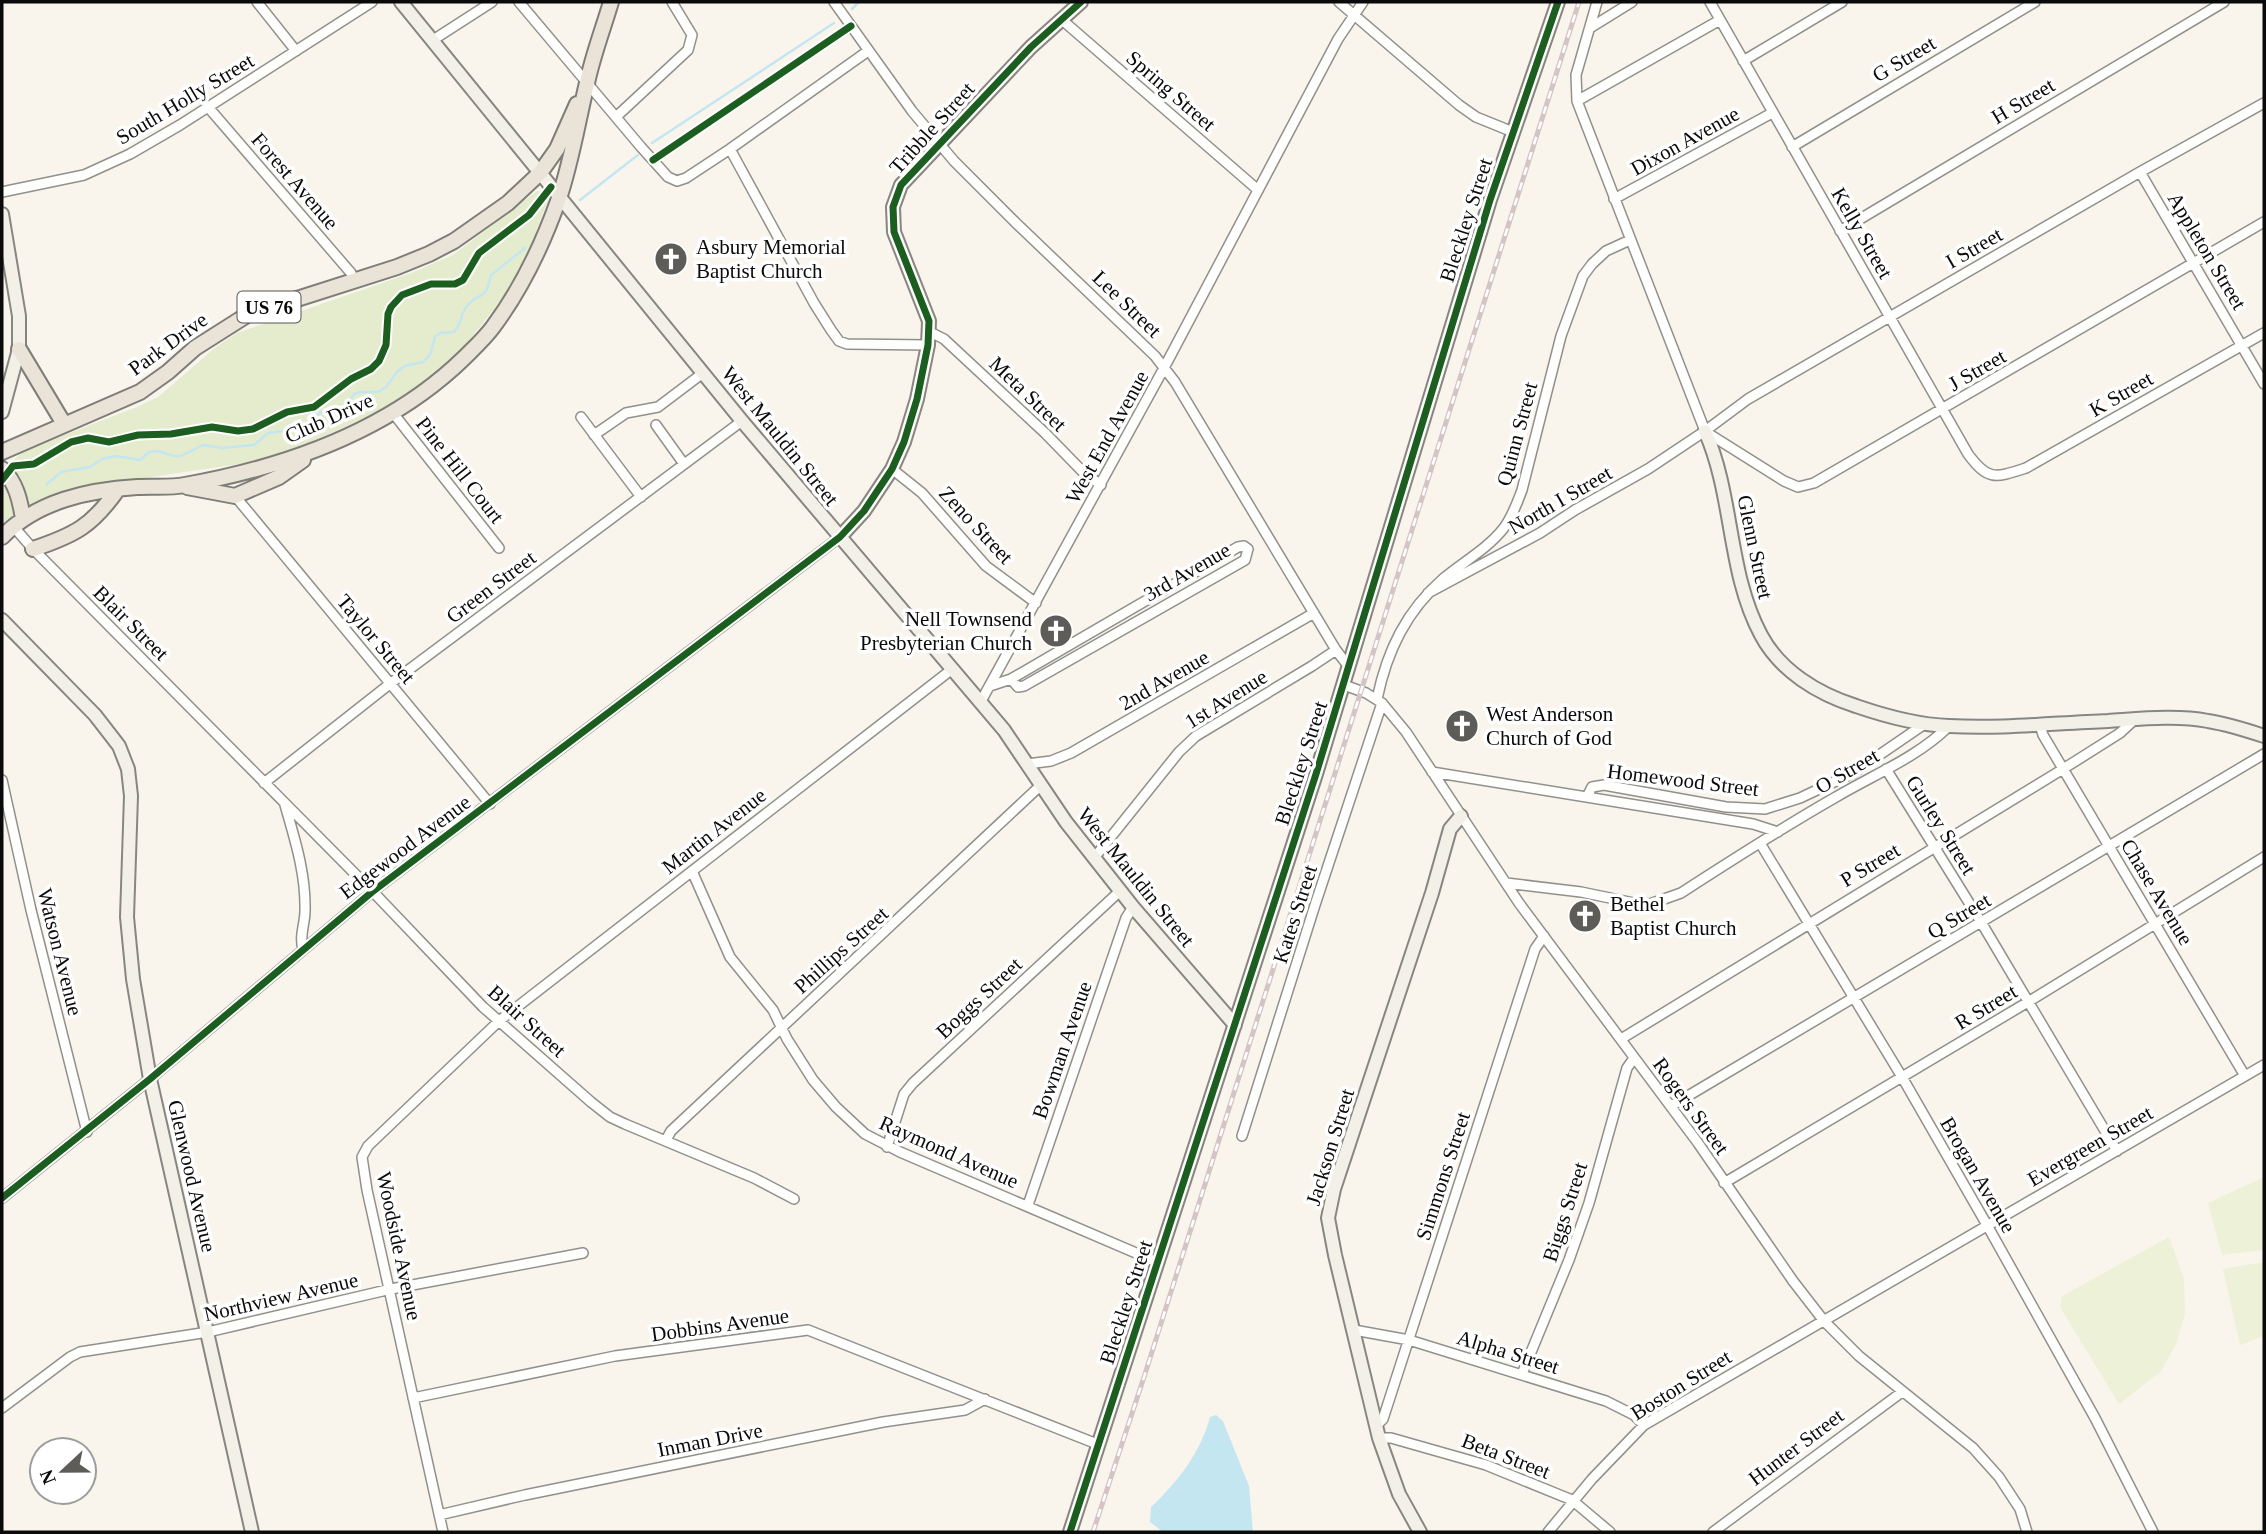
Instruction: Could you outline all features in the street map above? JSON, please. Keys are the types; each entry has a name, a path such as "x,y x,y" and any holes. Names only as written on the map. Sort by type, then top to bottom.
{"main road":[{"name":"US 76","path":"559,197 587,81 611,2"},
{"name":"US 76","path":"540,173 557,149 587,81"},
{"name":"Park Drive","path":"2,452 140,392 195,348 247,315 429,254 454,241 508,203 540,173"},
{"name":"Club Drive","path":"18,522 34,511 66,498 118,489 182,485 249,471 315,451 393,413 444,377 492,329 540,248 559,197"},
{"path":"19,349 64,424"},
{"path":"182,485 235,496 279,477 315,451"},
{"path":"2,469 15,486 21,501 18,522"},
{"path":"33,549 61,540 85,527 103,510 118,489"},
{"name":"US 76","path":"2,537 18,522"}],"street":[{"path":"257,2 296,51"},
{"name":"South Holly Street","path":"2,192 84,175 106,167 180,125 372,2"},
{"name":"West Mauldin Street","path":"401,2 825,522 841,537 1004,730 1040,786 1094,858 1234,1025"},
{"path":"433,40 492,2"},
{"path":"519,2 660,169 677,181 730,149 869,51"},
{"path":"617,116 688,50 692,35 671,2"},
{"name":"Lee Street","path":"834,2 912,111 954,161 1155,355 1349,667"},
{"name":"Tribble Street","path":"841,537 864,511 892,469 904,442 917,399 929,345 930,332 920,296 894,232 893,207 901,185 939,143 1081,2"},
{"path":"1339,2 1459,105 1476,117 1513,132"},
{"name":"West End Avenue","path":"980,703 1363,2"},
{"name":"Bleckley Street","path":"1070,1532 1349,667 1433,383 1513,132 1558,2"},
{"name":"Glenn Street","path":"1597,2 1577,75 1577,101 1706,431 1718,465 1742,588 1750,614 1773,654 1798,677 1835,700 1926,723 1949,726 2135,719 2207,720 2264,736"},
{"path":"1590,28 1632,2"},
{"name":"Kelly Street","path":"1710,2 1968,454 1983,472 1991,475"},
{"path":"1743,61 1842,2"},
{"name":"G Street","path":"1792,147 2035,2"},
{"name":"H Street","path":"1840,231 2224,2"},
{"name":"Spring Street","path":"1061,19 1258,190"},
{"path":"1577,101 1720,20"},
{"name":"I Street","path":"1706,431 1748,399 2264,103"},
{"name":"Forest Avenue","path":"208,107 351,273 354,280"},
{"name":"Dixon Avenue","path":"1614,199 1772,113"},
{"path":"730,149 814,303 839,341 847,344 929,345"},
{"name":"Appleton Street","path":"2140,172 2264,384"},
{"path":"2,214 19,316 19,349 2,412"},
{"name":"J Street","path":"1706,431 1784,481 1798,487 1824,478 2264,222"},
{"name":"Quinn Street","path":"1380,701 1382,675 1393,642 1428,593 1503,529 1522,490 1561,336 1583,276 1606,251 1630,240"},
{"name":"Meta Street","path":"930,332 944,339 1084,473 1101,485"},
{"name":"K Street","path":"1991,475 2008,474 2026,468 2264,333"},
{"path":"594,435 626,412 658,407 703,373"},
{"name":"Pine Hill Court","path":"393,413 499,548"},
{"path":"581,417 641,497"},
{"name":"Green Street","path":"264,783 391,683 742,421"},
{"path":"656,425 684,464"},
{"name":"North I Street","path":"1428,593 1540,533 1706,431"},
{"name":"Zeno Street","path":"892,469 922,493 986,566 1036,603"},
{"name":"Taylor Street","path":"235,496 491,804"},
{"name":"Blair Street","path":"18,522 33,549 499,1021 610,1117 754,1178 794,1199"},
{"name":"Edgewood Avenue","path":"2,1198 87,1132 372,891 491,804 841,537"},
{"name":"3rd Avenue","path":"990,686 1011,679 1238,547 1244,546 1248,549 1245,560 1024,686 1014,684 1011,679"},
{"name":"2nd Avenue","path":"1027,764 1051,761 1071,753 1314,613"},
{"name":"Glenwood Avenue","path":"2,620 95,715 119,746 128,769 131,796 127,918 133,979 150,1079 252,1532"},
{"name":"1st Avenue","path":"1094,858 1179,752 1196,736 1336,650"},
{"name":"Martin Avenue","path":"499,1021 951,670"},
{"name":"Rogers Street","path":"1343,685 1380,701 1406,732 1506,883 1671,1106 1824,1321 1859,1356 1973,1448 1999,1477 2020,1509 2027,1532"},
{"name":"Kates Street","path":"1242,1136 1380,701"},
{"name":"P Street","path":"1621,1039 2063,769 2120,733 2135,719"},
{"name":"Homewood Street","path":"1587,797 1592,787 1604,785 1726,807 1765,809 1800,798 1853,773 1926,723"},
{"name":"Chase Avenue","path":"2040,724 2043,735 2245,1076"},
{"name":"O Street","path":"1506,883 1650,904 1681,893 1777,832 1886,769 1940,735 1949,726"},
{"name":"Q Street","path":"1671,1106 2264,754"},
{"name":"Gurley Street","path":"1886,769 1981,922 2117,1152"},
{"path":"1432,772 1753,824 1777,832"},
{"name":"Watson Avenue","path":"2,780 31,910 87,1132"},
{"name":"Phillips Street","path":"666,1140 671,1131 1040,786"},
{"name":"Blair Street","path":"284,803 302,861 306,913 301,942 303,949"},
{"name":"Jackson Street","path":"1420,1532 1399,1494 1377,1432 1328,1218 1334,1189 1432,893 1450,829 1461,816"},
{"name":"Brogan Avenue","path":"1760,843 1902,1077 1987,1225 2095,1418 2153,1532"},
{"name":"R Street","path":"1724,1183 2264,858"},
{"name":"Raymond Avenue","path":"692,871 730,957 773,1010 787,1039 813,1080 864,1134 887,1147 1157,1262"},
{"name":"Boggs Street","path":"887,1147 904,1094 913,1083 1120,891"},
{"name":"Bowman Avenue","path":"1028,1205 1126,918 1133,907"},
{"name":"Simmons Street","path":"1377,1432 1535,949 1544,936"},
{"name":"Woodside Avenue","path":"443,1532 362,1157 368,1146 499,1021"},
{"name":"Biggs Street","path":"1522,1374 1569,1260 1589,1203 1627,1068 1634,1058"},
{"name":"Evergreen Street","path":"1824,1321 2264,1065"},
{"name":"Northview Avenue","path":"2,1408 80,1352 208,1332 391,1290 583,1253"},
{"name":"Boston Street","path":"1548,1532 1572,1500 1644,1425 1824,1321"},
{"name":"Dobbins Avenue","path":"414,1398 615,1356 808,1330 1097,1444"},
{"name":"Alpha Street","path":"1354,1330 1409,1340 1606,1401 1634,1415 1644,1425"},
{"name":"Hunter Street","path":"1713,1532 1902,1392"},
{"name":"Inman Drive","path":"439,1514 883,1422 965,1410 985,1399"},
{"name":"Beta Street","path":"1377,1432 1486,1465 1572,1500 1610,1532"}],"green space":[{"path":"537,191 543,192 548,200 527,256 498,304 452,362 391,406 273,459 77,488 26,507 21,485 8,466 23,451 158,397 216,347 237,333 411,273 453,255"},
{"path":"2,479 12,496 15,516 2,528"},
{"path":"2264,1177 2264,1250 2222,1255 2208,1203"},
{"path":"2169,1237 2184,1279 2185,1314 2176,1344 2161,1371 2119,1404 2060,1307 2062,1296"},
{"path":"2264,1262 2264,1336 2240,1345 2223,1269"}],"water":[{"path":"1216,1415 1223,1421 1249,1486 1253,1532 1163,1532 1150,1522 1151,1507 1187,1466 1201,1442 1210,1417"}],"waterway":[{"path":"852,9 859,2"},
{"path":"652,143 834,23"},
{"path":"580,200 638,155"},
{"path":"47,484 61,472 90,467 102,459 116,456 140,460 149,452 159,451 181,456 203,445 222,448 254,445 268,433 298,429 321,412 339,413 345,409 354,394 378,392 405,366 423,362 430,355 435,337 440,333 454,332 467,306 487,290 491,275 525,248"}],"railway":[{"path":"1093,1532 1579,2"}],"cycle path":[{"path":"2,1198 150,1079 372,892 840,537 864,511 892,469 904,442 917,399 928,345 929,321 894,232 893,207 901,185 1031,47 1081,2"},
{"path":"1070,1532 1316,774 1490,200 1558,2"},
{"path":"653,160 851,26"},
{"path":"2,480 13,466 34,464 71,442 88,438 109,442 138,435 171,434 212,427 238,431 253,429 287,412 314,407 379,361 386,345 388,314 402,295 431,284 455,284 463,280 479,253 529,215 551,187"}],"place":[{"name":"Asbury Memorial Baptist Church","path":"671,259"},
{"name":"Nell Townsend Presbyterian Church","path":"1056,631"},
{"name":"West Anderson Church of God","path":"1462,726"},
{"name":"Bethel Baptist Church","path":"1585,916"}]}
